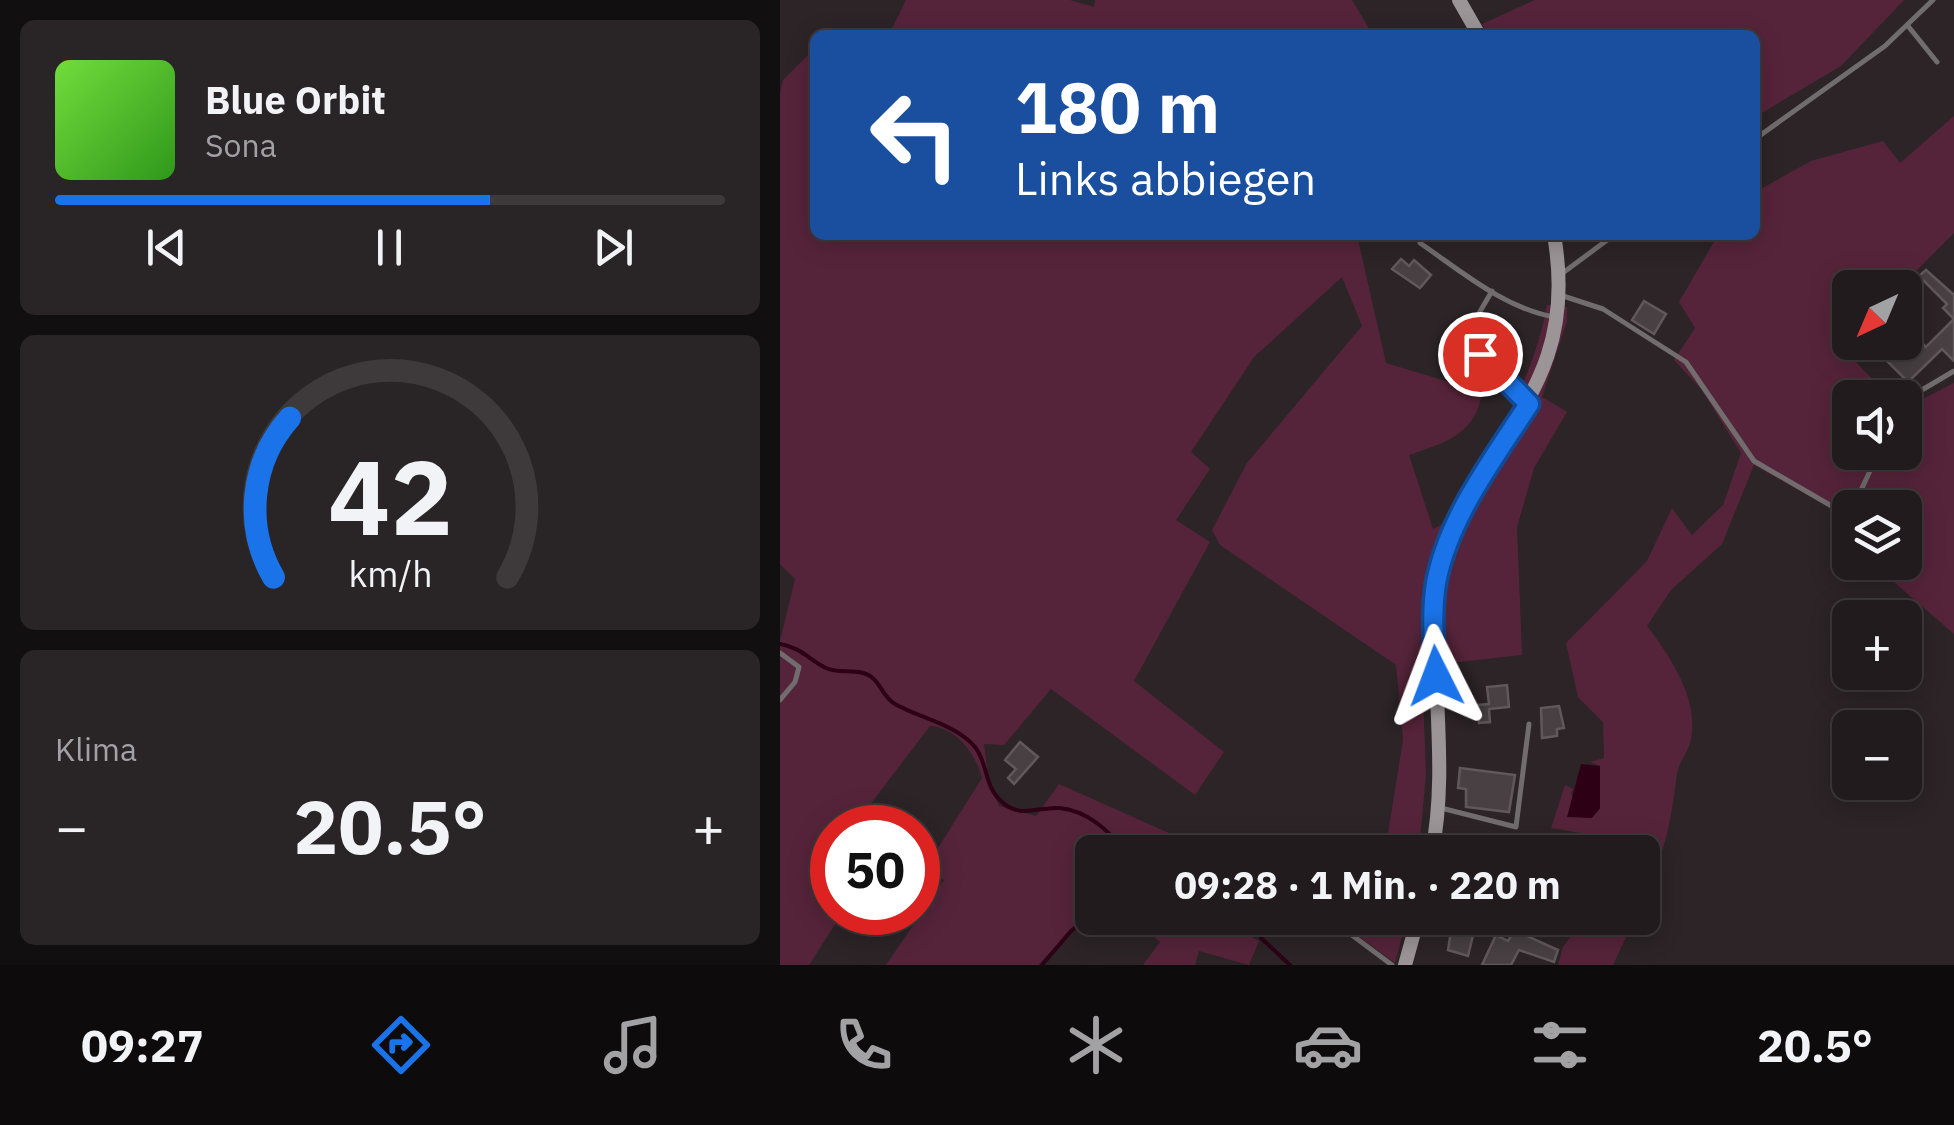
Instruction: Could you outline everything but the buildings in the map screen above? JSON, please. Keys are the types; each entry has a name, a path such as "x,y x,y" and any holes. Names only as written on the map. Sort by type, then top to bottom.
{"main road":[{"path":"1459,0 1475,30"},
{"path":"1434,835 1438,808 1433,621 1436,580 1471,496 1529,404 1552,348 1559,295 1554,240"},
{"path":"1405,965 1413,935"}],"lane":[{"path":"1760,134 1908,26 1933,0"},
{"path":"1908,26 1938,62"},
{"path":"1420,240 1492,291 1526,310 1556,318"},
{"path":"1558,276 1607,240"},
{"path":"1492,291 1468,332 1468,341 1529,404"},
{"path":"1559,295 1603,309 1686,362 1754,462 1835,508 1853,507 1870,470"},
{"path":"1922,390 1954,371"},
{"path":"780,653 799,668 795,682 780,700"},
{"path":"1438,808 1516,828 1529,724"},
{"path":"1352,935 1392,965"}],"shaded area":[{"path":"906,0 1070,0 1094,7 1095,0 1352,0 1370,30 891,30"},
{"path":"1535,0 1904,0 1841,66 1760,114 1760,30 1486,30 1482,24"},
{"path":"810,53 810,240 1358,240 1386,363 1476,390 1481,398 1463,430 1409,455 1433,529 1444,523 1506,418 1531,364 1547,305 1567,307 1567,321 1542,397 1567,412 1534,468 1517,527 1522,655 1422,666 1426,774 1421,835 1388,835 1403,740 1396,665 1220,545 1212,530 1247,463 1362,326 1342,277 1254,357 1191,452 1210,469 1176,520 1210,542 1134,681 1224,752 1195,795 1051,689 1004,745 984,744 989,783 999,806 1036,816 1059,784 1173,835 1075,835 1075,926 1038,965 886,965 906,935 940,935 940,886 944,880 940,877 940,845 982,778 964,743 948,731 930,726 870,805 810,805 810,935 828,935 809,965 780,965 780,641 795,579 780,564 783,80"},
{"path":"1954,116 1954,233 1917,270 1832,270 1832,360 1854,360 1873,380 1832,380 1832,470 1922,470 1922,399 1954,383 1954,634 1922,606 1922,600 1915,600 1892,580 1922,580 1922,490 1832,490 1832,509 1754,465 1722,544 1671,590 1647,626 1682,682 1692,714 1689,746 1678,770 1660,858 1660,835 1592,835 1551,828 1565,785 1573,789 1571,794 1591,818 1600,809 1600,766 1590,762 1604,758 1603,722 1578,697 1566,643 1647,561 1672,508 1692,535 1723,505 1741,453 1701,389 1674,360 1695,328 1679,302 1715,240 1760,240 1760,189 1811,161 1883,141 1900,163"},
{"path":"1581,764 1600,766 1600,808 1592,818 1567,817"},
{"path":"1153,935 1247,935 1259,941 1249,965 1199,951 1195,965 1143,965 1160,942"},
{"path":"1357,935 1402,935 1395,963"},
{"path":"1572,935 1627,935 1613,965 1558,965 1563,947"}],"waterway":[{"path":"780,644 831,670 869,675 895,704 967,739 979,753 996,795 1008,806 1021,811 1070,810 1089,818 1110,835"},
{"path":"1042,965 1075,928"},
{"path":"1261,938 1290,965"}],"route":[{"path":"1436,676 1433,621 1441,563 1471,496 1529,404 1480,354"}]}
